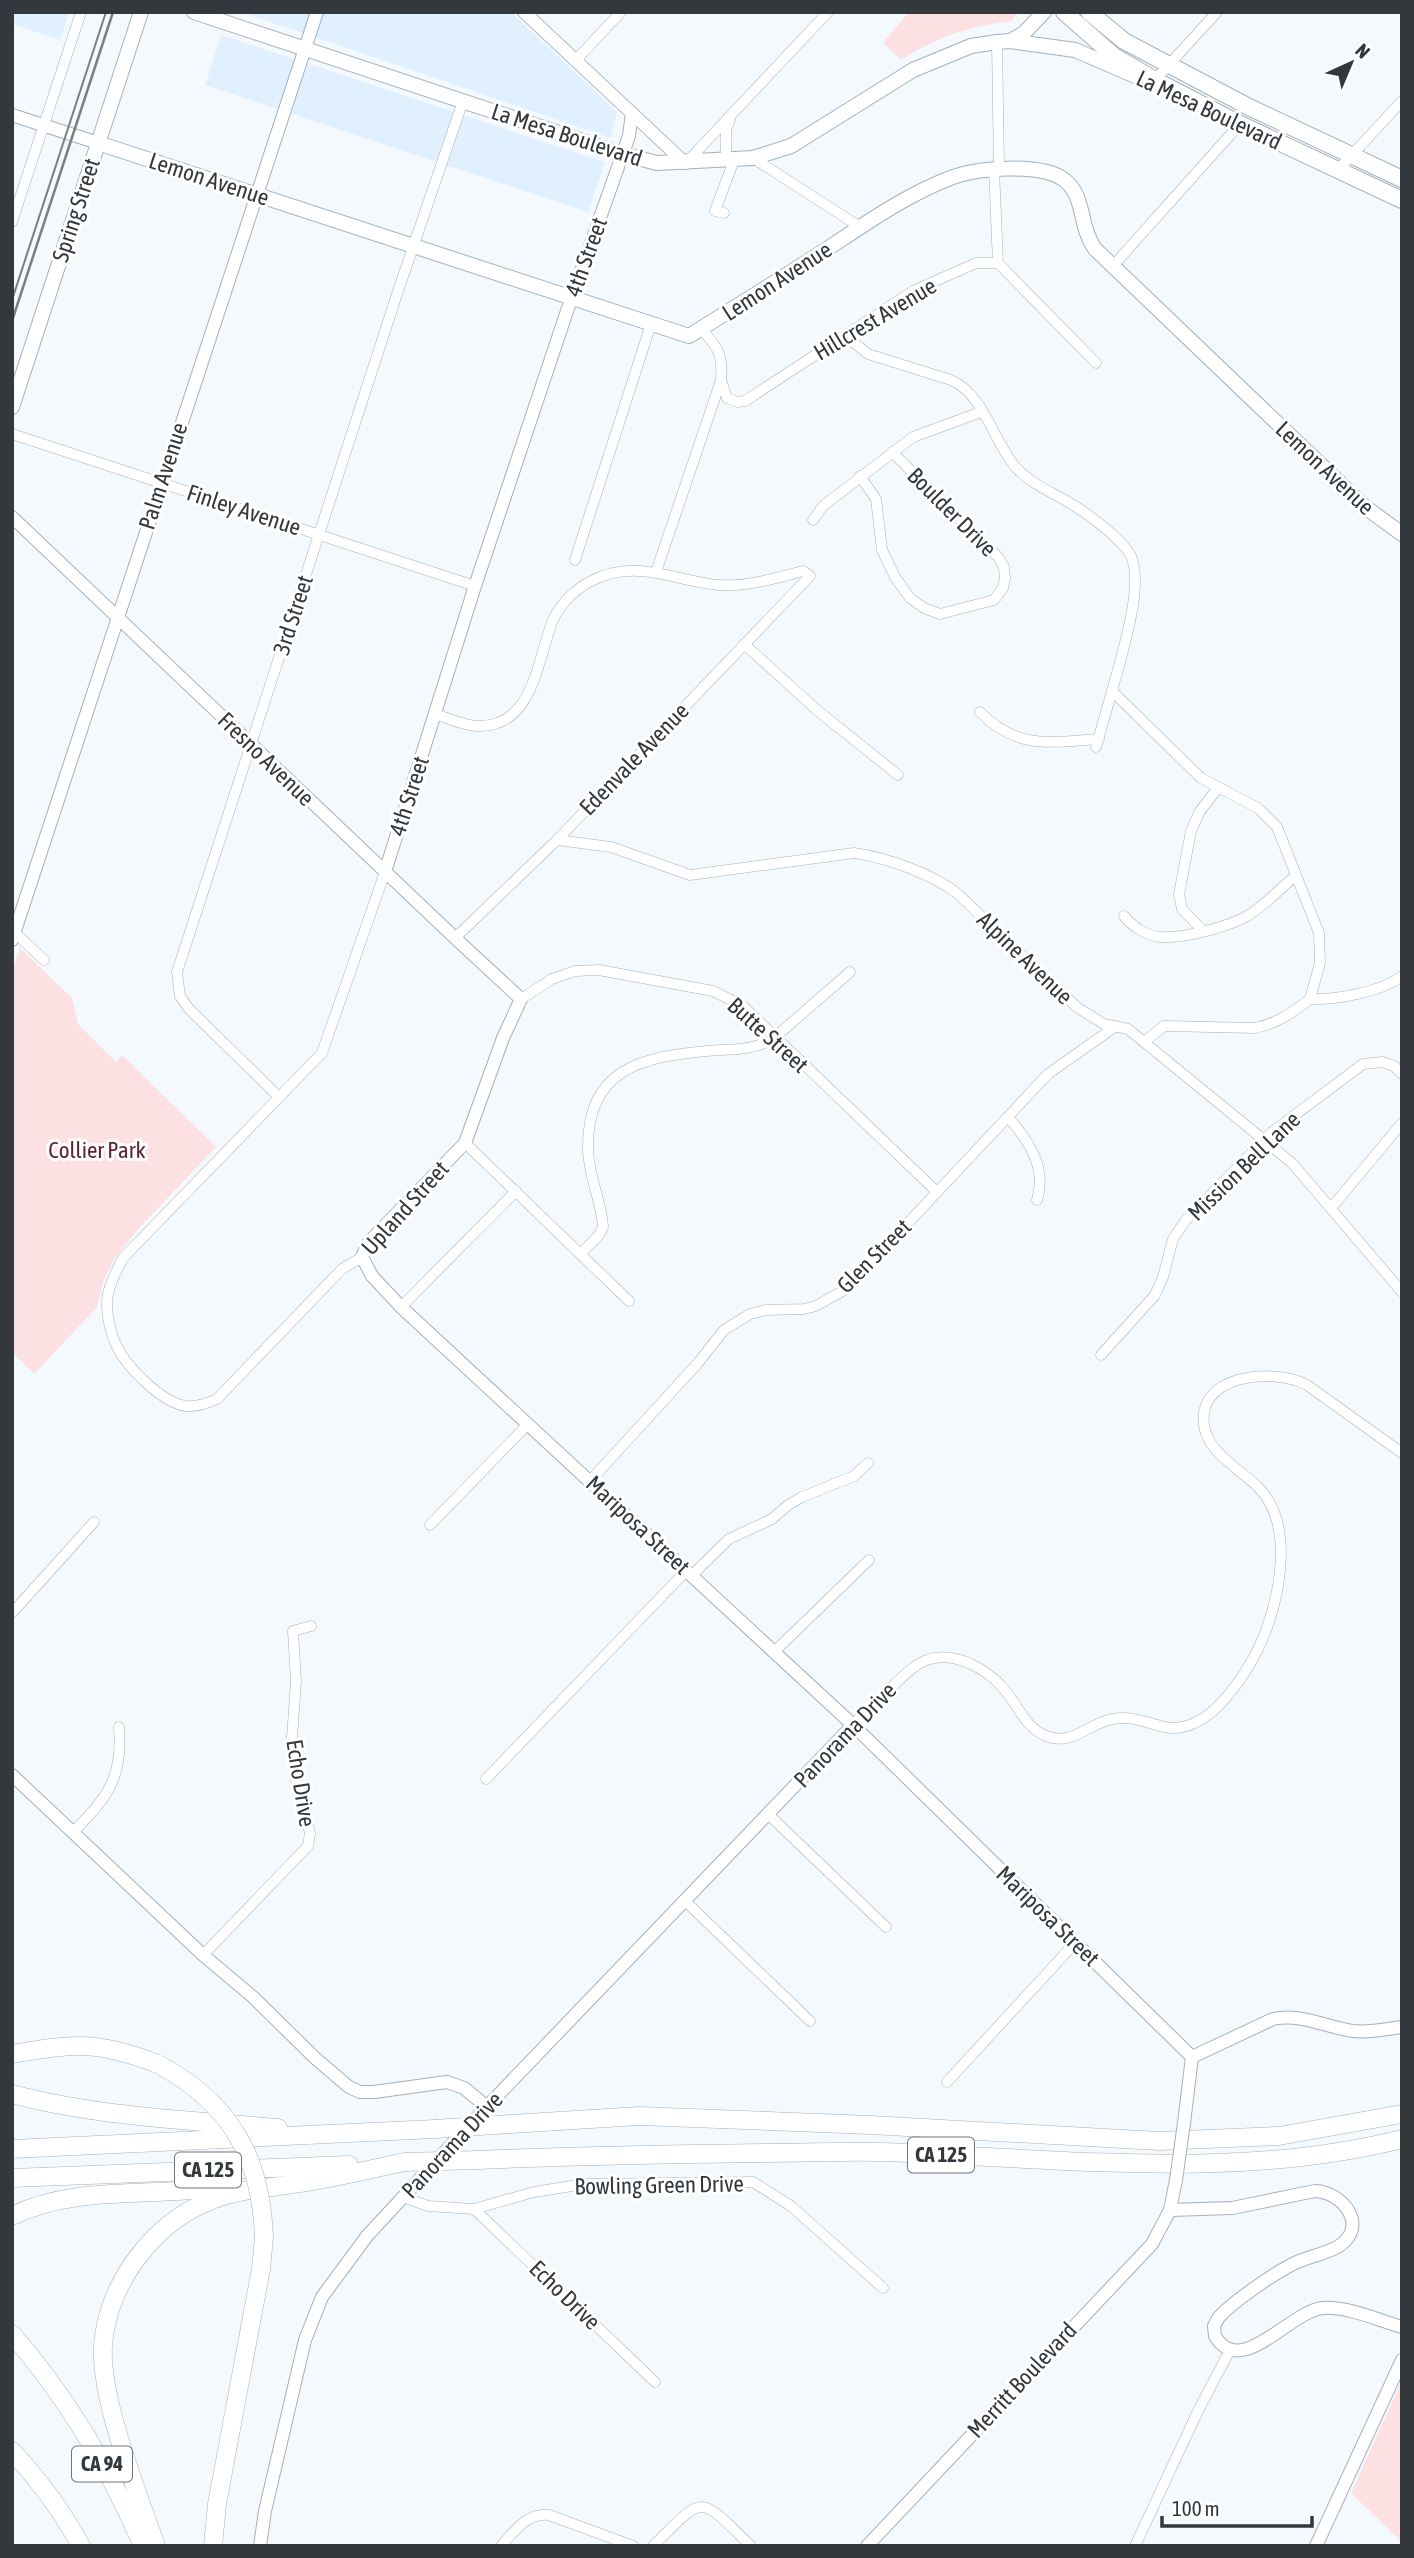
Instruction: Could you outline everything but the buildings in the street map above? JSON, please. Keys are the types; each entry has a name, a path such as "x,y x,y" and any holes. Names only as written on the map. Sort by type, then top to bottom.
{"highway":[{"path":"12,2054 89,2045 124,2051 159,2064 198,2089 228,2119 256,2173 261,2194 264,2237 261,2269 217,2504 213,2546"},
{"path":"12,2094 40,2101 145,2117 351,2134"},
{"name":"CA 125","path":"12,2149 351,2134 639,2116 1159,2141 1279,2136 1402,2113"},
{"name":"CA 125","path":"12,2178 637,2154 878,2152 1162,2164 1210,2163 1290,2158 1402,2139"},
{"path":"12,2216 46,2202 93,2195 183,2191 405,2162"},
{"path":"156,2546 120,2437 103,2363 103,2337 108,2315 128,2270 144,2249 177,2219 214,2199 405,2162"},
{"name":"CA 94","path":"12,2334 53,2387 101,2462 142,2546"},
{"name":"CA 94","path":"12,2451 34,2474 81,2546"}],"main road":[{"name":"Spring Street","path":"12,407 141,12"},
{"name":"La Mesa Boulevard","path":"194,12 622,154 657,163 753,158 790,146 913,70 971,46 1003,41 1023,34 1044,12"},
{"path":"1063,12 1114,56 1155,80"},
{"name":"La Mesa Boulevard","path":"1089,12 1124,41 1350,157 1402,179"},
{"name":"La Mesa Boulevard","path":"1003,41 1075,50 1139,78 1155,80 1240,124 1402,200"},
{"name":"Lemon Avenue","path":"98,143 689,336 860,227 909,198 954,176 996,169 1046,172 1064,179 1077,195 1090,243 1112,267 1365,508 1402,534"}],"street":[{"path":"12,222 81,12"},
{"name":"Palm Avenue","path":"13,934 317,12"},
{"path":"524,12 685,163 828,12"},
{"path":"575,61 621,12"},
{"path":"1155,80 1217,12"},
{"path":"1003,41 996,169 998,263 1096,363"},
{"name":"3rd Street","path":"279,1097 189,1009 180,996 177,972 393,305 463,101"},
{"path":"1337,171 1402,101"},
{"name":"4th Street","path":"162,1397 125,1359 111,1333 107,1303 112,1280 123,1258 322,1053 385,872 475,586 571,298 629,136 632,113"},
{"name":"Lemon Avenue","path":"12,115 98,143"},
{"path":"724,213 715,211 730,160 726,130 732,115"},
{"path":"1112,267 1240,124"},
{"path":"753,158 860,227"},
{"name":"Hillcrest Avenue","path":"721,380 727,398 741,402 913,291 976,263 998,263"},
{"path":"575,560 651,324"},
{"path":"435,714 475,726 490,725 511,715 527,696 554,617 571,595 590,581 623,571 656,572 721,380 723,361 719,351 701,328"},
{"path":"846,336 868,354 957,382 972,395 1006,454 1023,475 1098,523 1129,552 1136,571 1132,612 1098,743 1026,741 999,729 980,712"},
{"path":"813,520 822,506 913,437 981,412"},
{"name":"Finley Avenue","path":"12,434 475,586"},
{"name":"Boulder Drive","path":"860,476 876,499 883,550 895,577 911,598 924,608 940,614 994,600 1003,588 1005,578 1004,567 998,557 892,452"},
{"name":"Fresno Avenue","path":"12,517 521,999"},
{"name":"Edenvale Avenue","path":"455,938 557,840 810,576 803,571 756,583 722,585 690,581 656,572"},
{"path":"744,645 818,711 898,775"},
{"path":"1112,691 1201,778 1258,808 1274,822 1281,833 1295,876 1317,924 1320,942 1320,963 1310,999 1289,1016 1267,1026 1255,1028 1164,1026 1144,1042"},
{"path":"1203,931 1182,909 1179,894 1191,831 1200,811 1217,788"},
{"name":"Alpine Avenue","path":"557,840 611,847 690,874 847,854 871,855 939,880 952,889 1079,1008 1104,1024 1128,1029 1296,1167 1402,1292"},
{"path":"1124,916 1129,923 1149,935 1161,937 1203,931 1248,916 1295,876"},
{"path":"13,934 44,960"},
{"name":"Butte Street","path":"521,999 541,984 564,974 587,970 611,971 724,995 743,1006 937,1192"},
{"path":"581,1254 603,1227 587,1151 591,1112 597,1097 608,1082 632,1067 656,1059 762,1046 850,972"},
{"path":"1310,999 1340,996 1387,985 1401,978"},
{"name":"Upland Street","path":"162,1397 186,1406 205,1404 217,1399 342,1269 362,1257 372,1237 465,1143 503,1038 521,999"},
{"name":"Glen Street","path":"590,1481 698,1363 724,1329 750,1314 766,1310 816,1306 846,1289 1048,1074 1116,1026"},
{"name":"Mission Bell Lane","path":"1101,1355 1155,1295 1163,1278 1173,1239 1185,1221 1265,1140 1363,1064 1382,1062 1394,1066 1402,1074"},
{"path":"1008,1117 1034,1152 1041,1188 1037,1200"},
{"path":"1332,1207 1402,1123"},
{"path":"465,1143 629,1301"},
{"path":"401,1307 516,1191"},
{"name":"Mariposa Street","path":"362,1257 372,1276 401,1307 775,1651 1192,2057"},
{"name":"Panorama Drive","path":"260,2546 265,2511 305,2340 322,2297 367,2236 487,2107 853,1725 912,1667 926,1659 941,1657 960,1660 987,1674 1003,1688 1032,1728 1054,1739 1066,1740 1116,1718 1139,1720 1171,1728 1195,1724 1214,1709 1234,1687 1254,1657 1273,1613 1280,1564 1279,1526 1269,1500 1216,1449 1206,1433 1205,1412 1210,1399 1224,1385 1237,1379 1293,1379 1307,1385 1402,1454"},
{"path":"430,1525 528,1423"},
{"path":"486,1779 689,1572 729,1539 772,1519 802,1497 854,1476 868,1463"},
{"path":"12,1613 94,1522"},
{"path":"775,1651 869,1560"},
{"name":"Echo Drive","path":"203,1955 308,1846 310,1833 296,1780 292,1738 296,1681 293,1631 311,1626"},
{"path":"73,1832 101,1803 115,1779 121,1750 119,1727"},
{"path":"12,1775 203,1955 253,1997 349,2087 360,2092 374,2092 447,2081 464,2088 487,2107"},
{"path":"768,1814 886,1927"},
{"path":"685,1901 810,2021"},
{"path":"947,2082 1075,1943"},
{"path":"1402,2027 1371,2032 1352,2031 1287,2016 1273,2019 1192,2057 1170,2210 1231,2208 1315,2191 1338,2197 1349,2210 1350,2230 1339,2246 1289,2266 1219,2317 1214,2326 1214,2336 1230,2350 1251,2349 1304,2312 1324,2308 1340,2309 1402,2327"},
{"name":"Bowling Green Drive","path":"403,2197 428,2206 474,2209 534,2192 584,2184 753,2182 791,2206 883,2288"},
{"name":"Echo Drive","path":"474,2209 655,2382"},
{"name":"Merritt Boulevard","path":"867,2546 1152,2244 1170,2210"},
{"path":"1135,2546 1198,2411 1230,2350"},
{"path":"1316,2546 1402,2360"},
{"path":"653,2546 692,2508 701,2505 712,2508 751,2546"},
{"path":"500,2546 527,2518 537,2514 549,2515 632,2546"}],"shaded area":[{"path":"12,12 69,12 60,40 12,24"},
{"path":"241,12 511,12 617,112 611,138"},
{"path":"221,35 605,162 588,212 205,85"}],"green space":[{"path":"909,12 1018,12 1011,21 954,34 901,60 883,43"},
{"name":"Collier Park","path":"20,948 72,998 78,1024 116,1062 122,1055 216,1147 139,1228 115,1258 104,1279 97,1307 34,1374 12,1352 12,971"},
{"path":"1402,2381 1402,2542 1351,2493"}],"tram line":[{"path":"12,300 106,12"}],"railway":[{"path":"12,321 113,12"}]}
